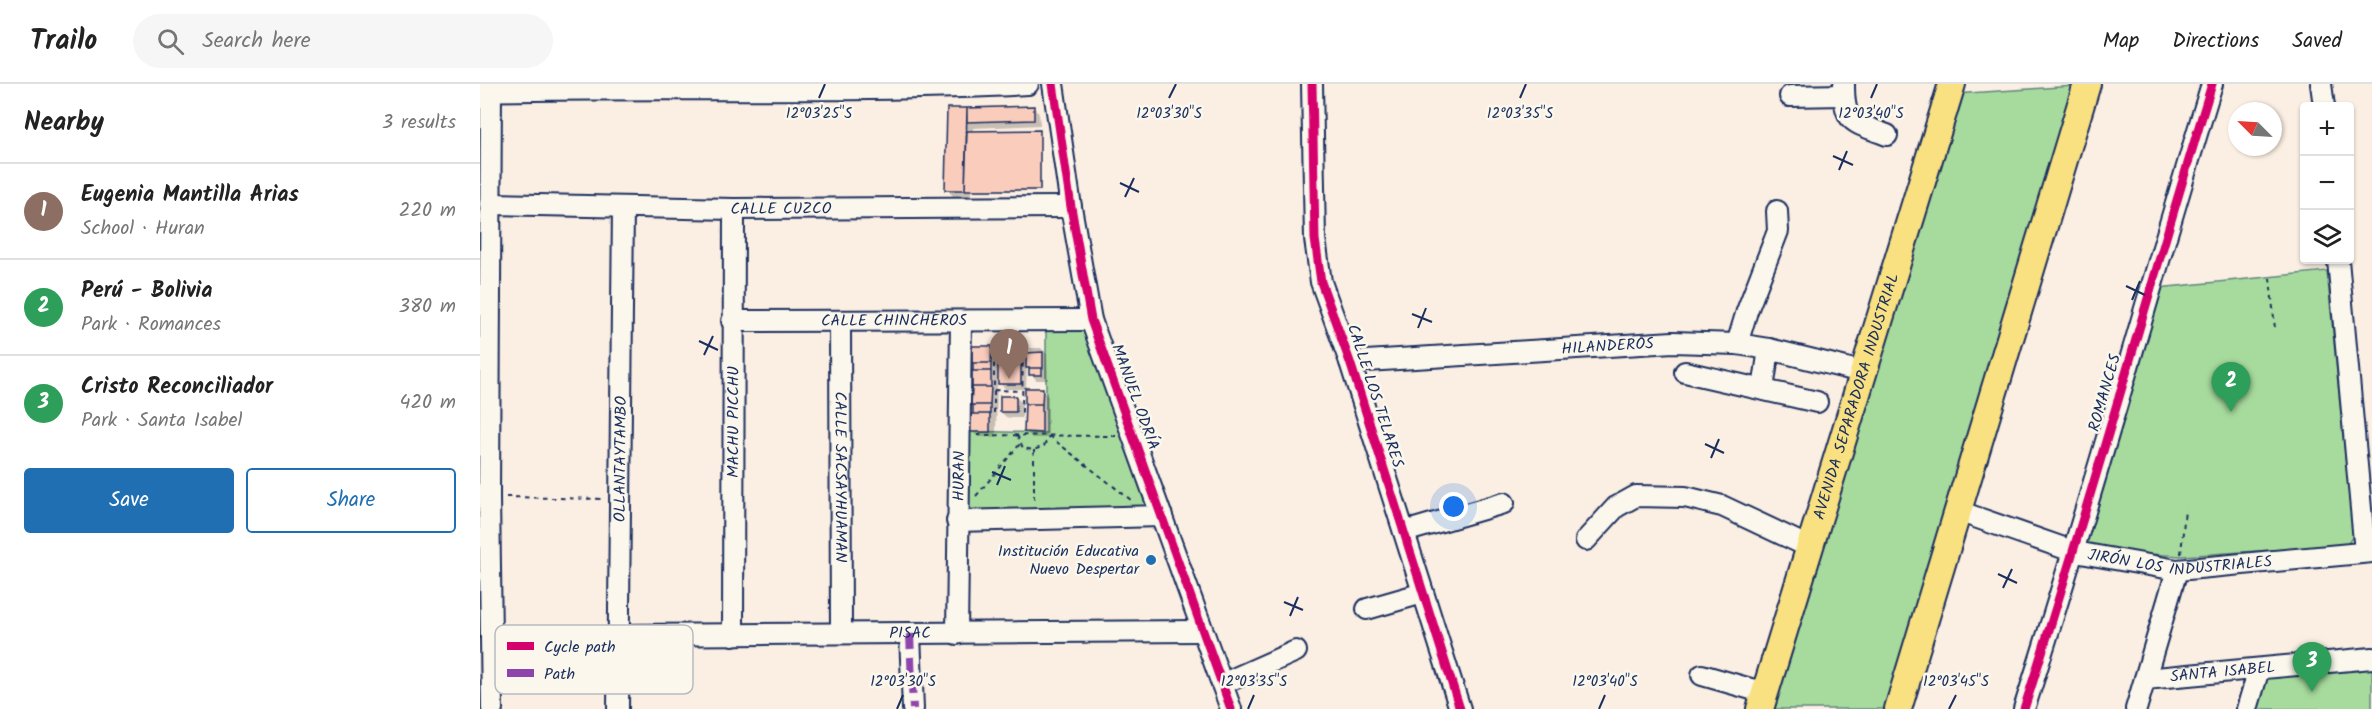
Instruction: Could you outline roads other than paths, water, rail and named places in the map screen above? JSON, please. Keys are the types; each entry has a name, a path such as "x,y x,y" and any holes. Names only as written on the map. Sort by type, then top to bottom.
{"main road":[{"name":"AVENIDA SEPARADORA INDUSTRIAL","path":"1762,701 1952,84"},
{"path":"1898,709 2087,84"}],"street":[{"path":"492,709 484,335 490,204 488,89 623,86 913,87 1028,84"},
{"name":"MANUEL ODRÍA","path":"1053,84 1091,320 1231,709"},
{"name":"CALLE LOS TELARES","path":"1312,84 1315,239 1321,282 1350,363 1460,709"},
{"name":"ROMANCES","path":"2024,709 2075,552 2152,279 2212,84"},
{"path":"2321,84 2323,102"},
{"path":"1790,96 1844,89 1847,115 1851,121 1887,135"},
{"name":"CALLE CUZCO","path":"490,204 734,209 1071,207"},
{"name":"OLLANTAYTAMBO","path":"618,625 623,207"},
{"name":"MACHU PICCHU","path":"733,635 734,209"},
{"path":"1737,344 1747,311 1778,231 1778,211"},
{"path":"2339,264 2363,445 2368,552"},
{"name":"CALLE CHINCHEROS","path":"732,321 1091,320"},
{"name":"CALLE SACSAYHUAMAN","path":"840,321 841,633"},
{"name":"HURAN","path":"957,634 961,321"},
{"name":"HILANDEROS","path":"1350,363 1589,345 1673,342 1737,344 1769,349 1862,372"},
{"path":"1763,388 1769,349"},
{"path":"1684,372 1817,402"},
{"path":"1586,540 1616,507 1636,496 1685,497 1722,507 1809,547"},
{"path":"1404,532 1504,503"},
{"name":"JIRÓN LOS INDUSTRIALES","path":"1958,511 2075,552 2179,562 2368,552"},
{"path":"957,521 1162,516"},
{"path":"2136,709 2179,562"},
{"path":"1367,609 1423,593"},
{"name":"PISAC","path":"693,635 1202,631"},
{"path":"910,634 913,709"},
{"path":"1222,684 1296,651"},
{"name":"SANTA ISABEL","path":"2145,679 2372,658"},
{"path":"2247,709 2259,669"},
{"path":"1702,675 1762,701"}],"place":[{"name":"Eugenia Mantilla Arias","path":"1009,379"},
{"name":"Perú - Bolivia","path":"2231,412"},
{"name":"Institución Educativa Nuevo Despertar","path":"1151,560"},
{"name":"Cristo Reconciliador","path":"2312,692"}]}
